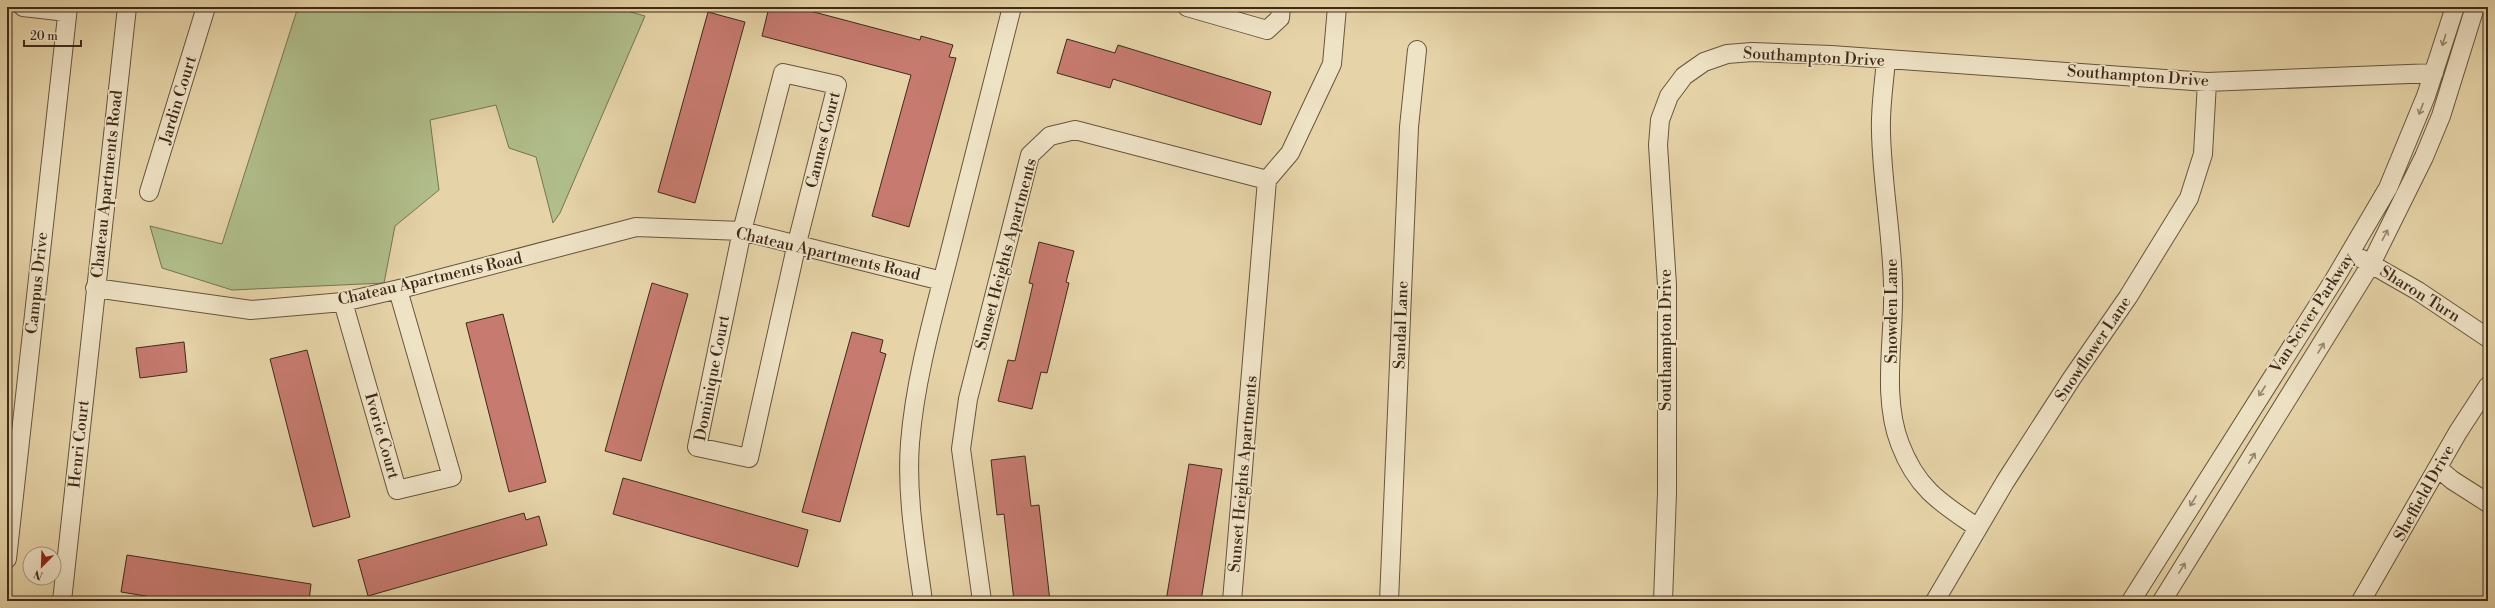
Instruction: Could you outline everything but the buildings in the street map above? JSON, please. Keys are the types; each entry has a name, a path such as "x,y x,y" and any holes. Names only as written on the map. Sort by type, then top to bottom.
{"street":[{"path":"22,7 67,10"},
{"name":"Chateau Apartments Road","path":"127,7 95,288 251,310 343,302 398,290 636,227 742,231 797,243 942,281"},
{"name":"Jardin Court","path":"149,192 206,7"},
{"name":"Chateau Apartments Road","path":"923,601 910,500 910,444 918,384 942,281 1012,7"},
{"path":"1187,7 1267,30 1280,18 1281,7"},
{"path":"1267,180 1290,153 1332,64 1337,7"},
{"name":"Van Sciver Parkway","path":"2130,601 2351,252 2388,188 2434,73 2454,7"},
{"name":"Van Sciver Parkway","path":"2162,601 2371,264 2424,157 2438,123 2475,7"},
{"name":"Campus Drive","path":"7,559 67,10"},
{"name":"Sandal Lane","path":"1389,601 1399,401 1408,127 1417,50"},
{"name":"Southampton Drive","path":"1663,601 1667,493 1667,286 1658,145 1660,120 1669,96 1684,76 1704,62 1727,54 1752,52 1832,55 2207,82 2434,73"},
{"name":"Snowden Lane","path":"1886,60 1881,133 1891,232 1894,312 1891,394 1894,419 1900,444 1922,484 1935,499 1978,528"},
{"name":"Cannes Court","path":"742,231 783,73 837,85 797,243"},
{"name":"Snowflower Lane","path":"1935,601 1978,528 2072,378 2115,318 2189,198 2198,175 2203,154 2207,82"},
{"name":"Sunset Heights Apartments","path":"982,601 961,449 968,399 1030,155 1050,136 1075,130 1267,180 1232,601"},
{"name":"Dominique Court","path":"742,231 696,448 749,458 797,243"},
{"name":"Sharon Turn","path":"2351,252 2418,291 2488,338"},
{"name":"Henri Court","path":"62,601 95,288"},
{"name":"Ivorie Court","path":"343,302 397,490 452,477 398,290"},
{"name":"Sheffield Drive","path":"2361,601 2438,468 2488,386"},
{"path":"2438,468 2452,480 2488,503"}],"green space":[{"path":"298,7 613,7 645,16 560,213 553,223 536,157 509,148 496,105 430,120 439,190 395,226 384,283 232,290 162,268 150,226 222,244"}]}
